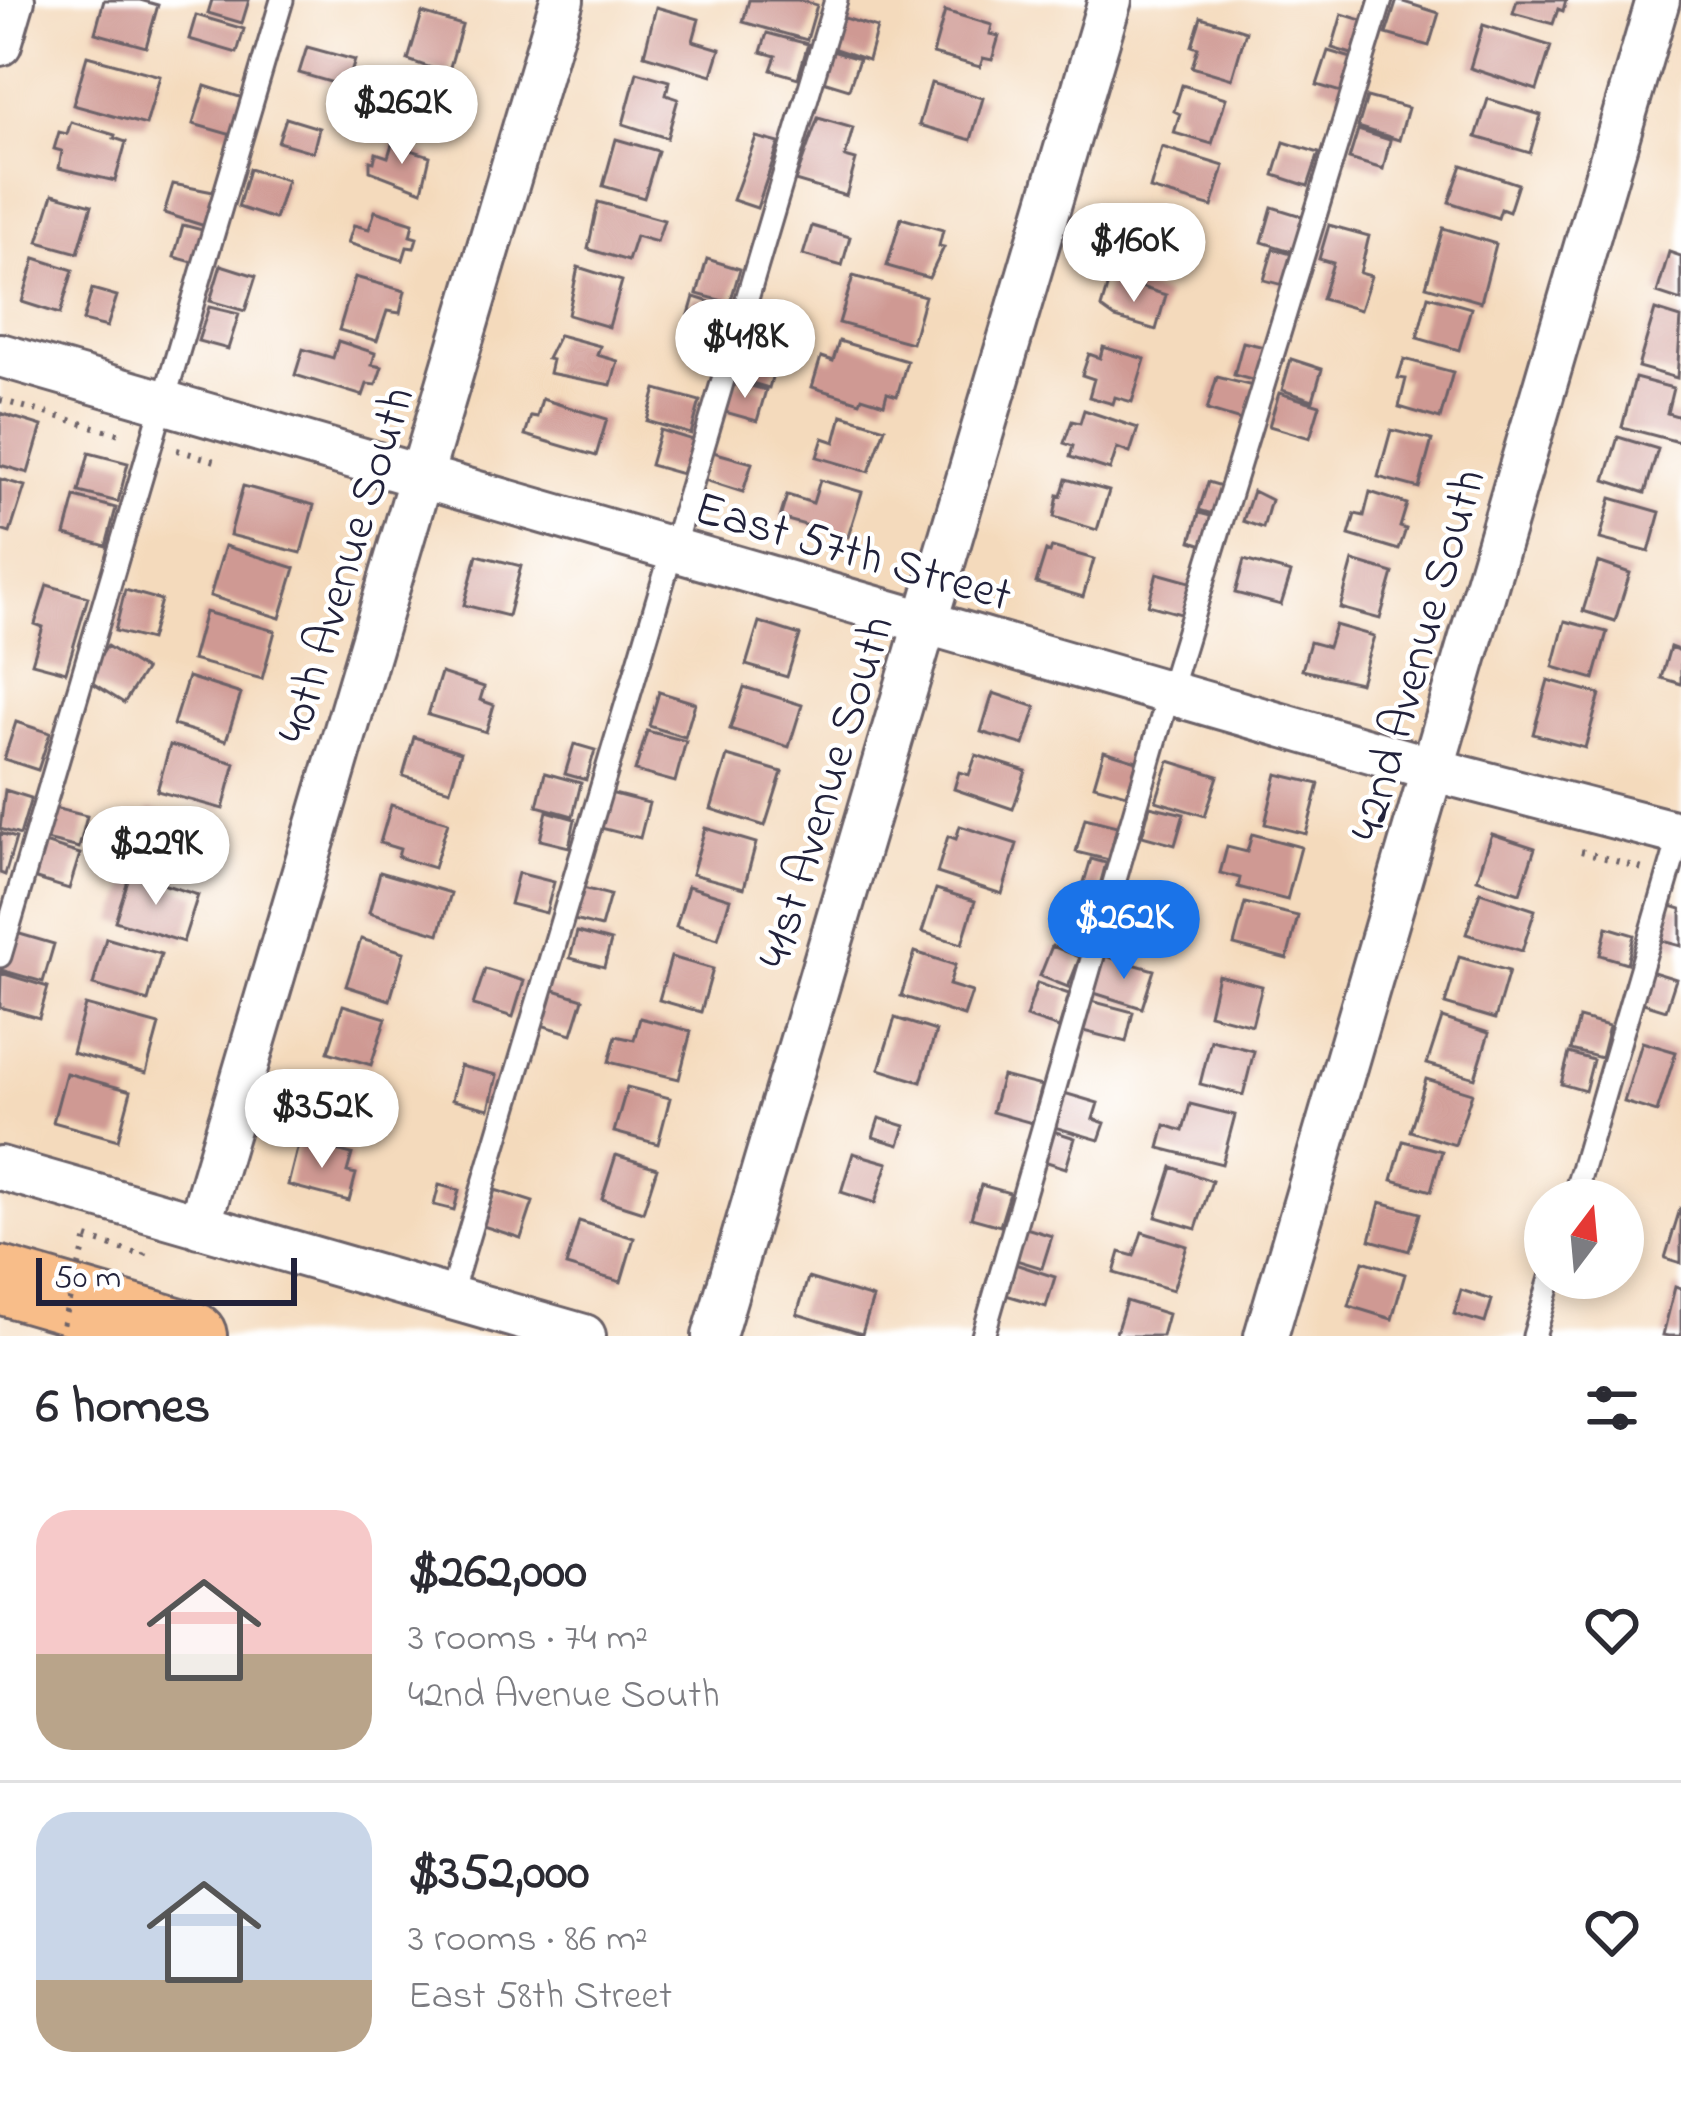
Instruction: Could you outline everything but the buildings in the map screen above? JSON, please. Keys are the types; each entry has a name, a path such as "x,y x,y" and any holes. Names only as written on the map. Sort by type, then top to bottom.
{"highway":[{"path":"0,1280 193,1336"}],"street":[{"path":"0,44 13,0"},
{"name":"40th Avenue South","path":"199,1226 562,0"},
{"name":"41st Avenue South","path":"714,1336 1110,0"},
{"name":"42nd Avenue South","path":"1267,1336 1658,0"},
{"name":"East 57th Street","path":"0,355 1168,693 1681,833"},
{"path":"0,1168 584,1336"}],"lane":[{"path":"0,956 282,0"},
{"path":"450,1297 836,0"},
{"path":"983,1336 1168,693 1381,0"},
{"path":"1579,1179 1681,833"},
{"path":"1534,1336 1545,1299"}],"path":[{"path":"0,400 238,467"},
{"path":"59,1336 87,1238 144,1256"}]}
